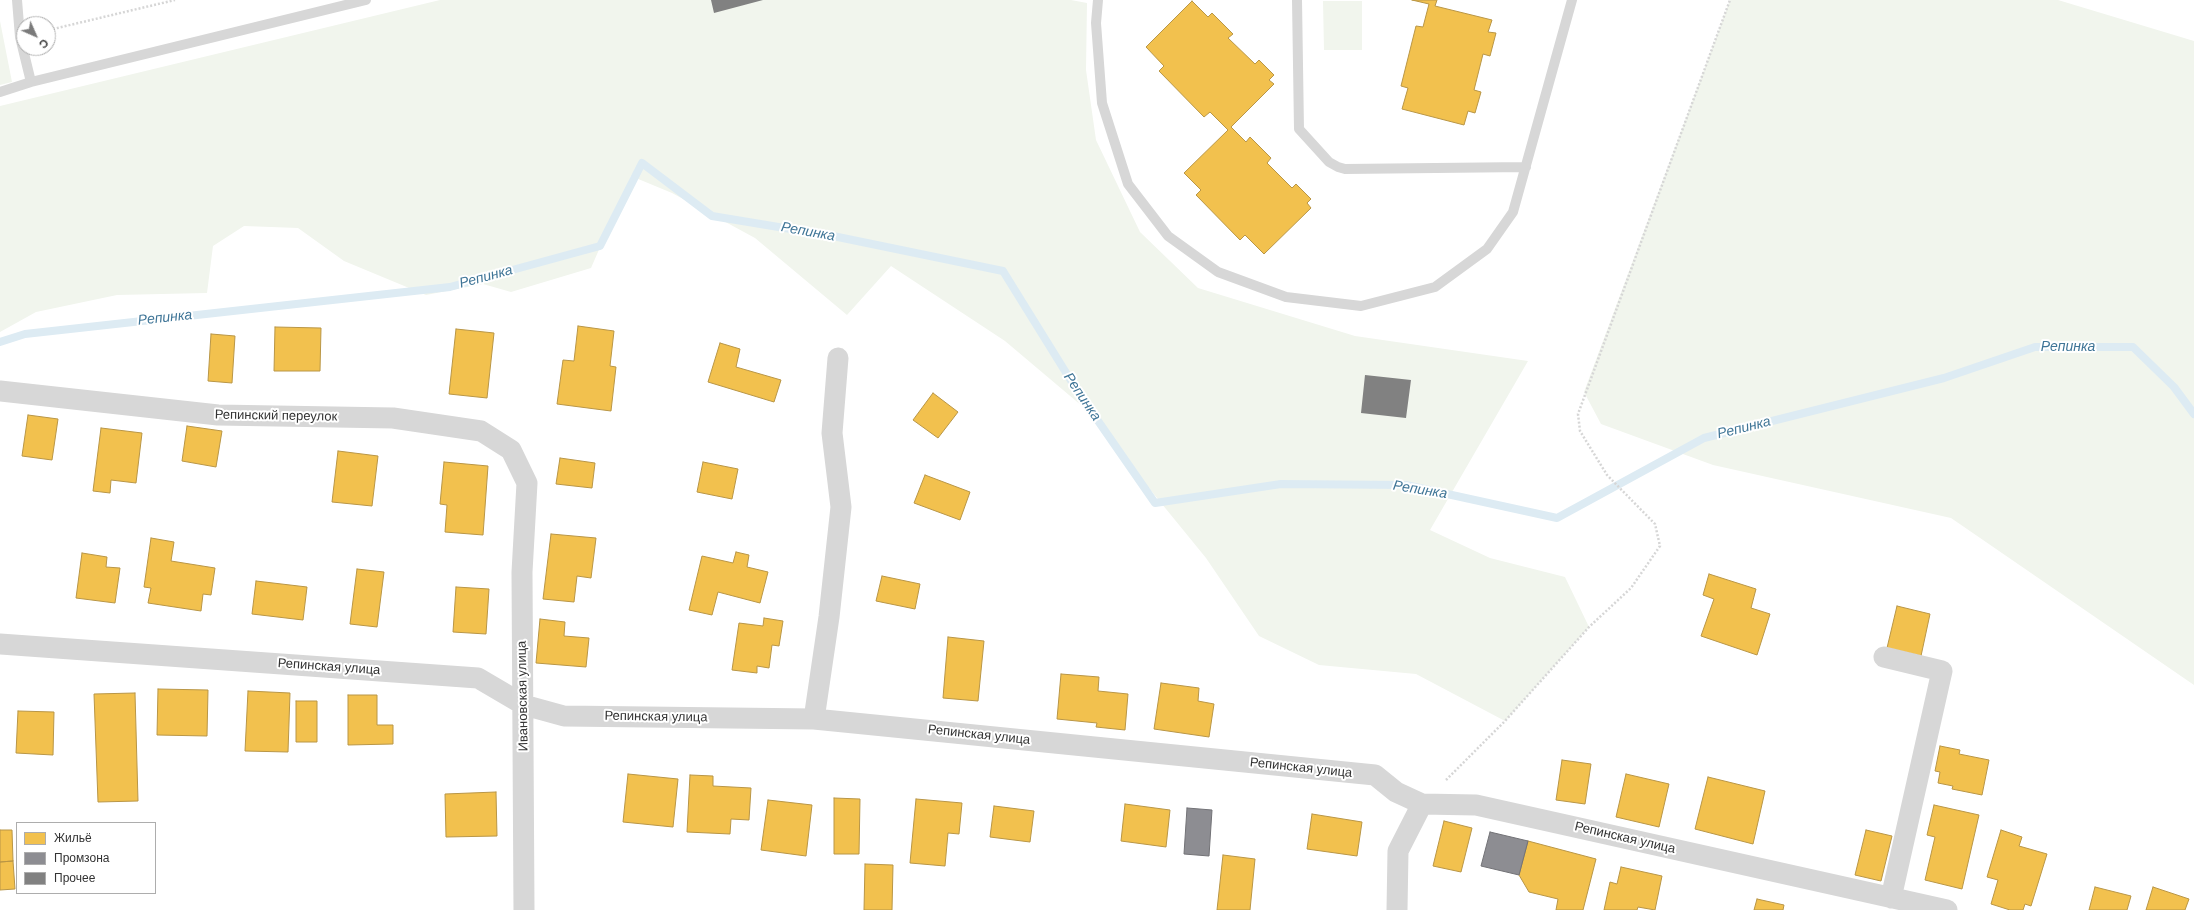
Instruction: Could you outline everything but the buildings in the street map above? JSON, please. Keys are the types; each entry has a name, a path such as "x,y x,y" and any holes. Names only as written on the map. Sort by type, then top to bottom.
{"street":[{"path":"814,719 830,617 841,507 832,433 838,358"},
{"name":"Репинский переулок","path":"0,391 218,415 393,418 481,431 511,450 527,483"},
{"name":"Ивановская улица","path":"524,910 524,705 522,572 527,483"},
{"name":"Репинская улица","path":"0,644 478,678 524,705 564,716 814,719 1375,775 1396,792 1422,804 1476,805 1947,910"},
{"path":"1884,657 1942,671 1891,898"},
{"path":"1397,910 1398,851 1422,804"}],"lane":[{"path":"17,0 20,37 31,82"},
{"path":"0,92 31,82 366,0"},
{"path":"1098,0 1096,23 1102,103 1128,184 1168,236 1218,272 1286,297 1361,306 1434,287 1487,249 1513,212 1572,0"},
{"path":"1297,0 1299,129 1329,162 1346,169 1526,167"}],"path":[{"path":"56,28 175,0"},
{"path":"1422,804 1505,721 1589,627 1631,588 1660,546 1655,524 1607,475 1580,431 1578,414 1730,0"}],"shaded area":[{"path":"440,0 1071,0 1087,3 1086,70 1096,140 1140,232 1198,288 1355,336 1528,361 1430,530 1490,558 1565,577 1589,627 1505,721 1416,674 1319,665 1259,636 1206,558 1082,406 1005,341 891,266 847,315 755,238 672,193 631,176 591,268 511,292 483,284 426,295 344,261 298,228 244,226 213,246 207,293 117,295 36,312 0,332 0,106"},
{"path":"1730,0 2058,0 2194,41 2194,685 1951,518 1713,465 1601,424 1584,392"},
{"path":"1323,1 1362,1 1362,50 1324,50"},
{"path":"0,21 12,82 0,85"}],"waterway":[{"name":"Репинка","path":"0,342 25,334 450,287 600,246 642,163 712,216 833,236 1003,271 1078,392 1155,503 1281,484 1406,485 1557,518 1704,438 1944,378 2035,347 2133,347 2174,387 2194,414"}]}
